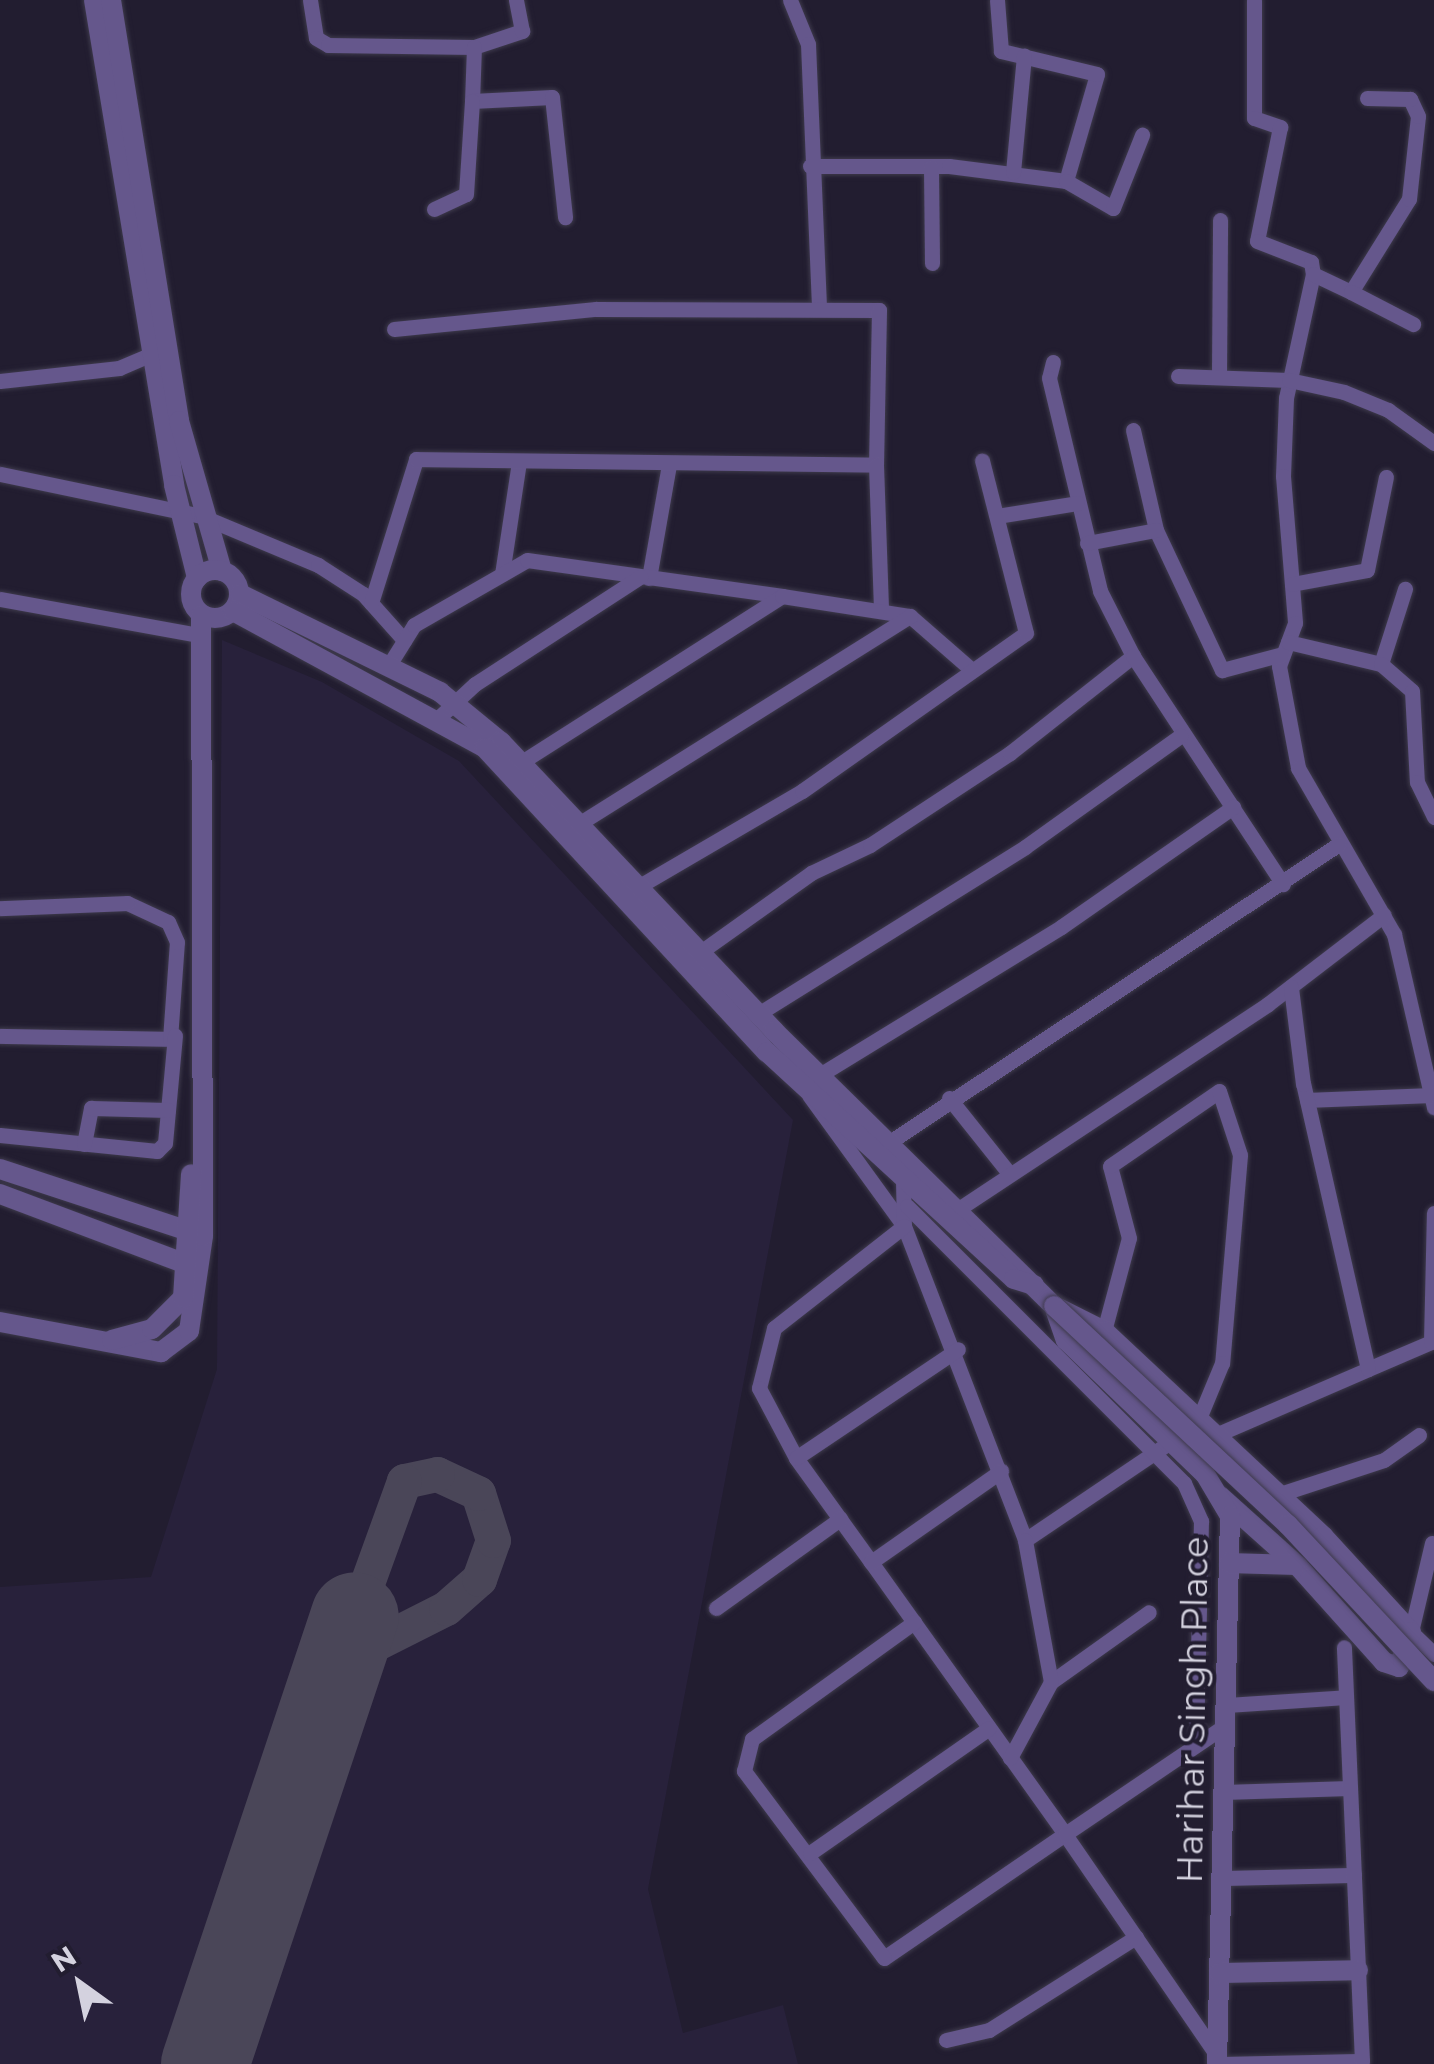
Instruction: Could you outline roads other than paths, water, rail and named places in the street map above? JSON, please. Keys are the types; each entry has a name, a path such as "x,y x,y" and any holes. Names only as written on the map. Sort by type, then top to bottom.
{"street":[{"path":"94,0 121,114 201,516 236,602 485,748 699,953 758,1014 812,1081 888,1143 1054,1306 1288,1525 1434,1681"},
{"path":"111,0 121,114"},
{"path":"310,0 316,38 328,46 474,47 522,31 516,0"},
{"path":"790,0 808,44 810,166 820,214 818,305"},
{"path":"997,0 1001,51 1097,74 1066,181"},
{"path":"1254,0 1254,118 1280,127 1257,241 1312,262 1313,274 1290,380 1284,476 1292,584 1286,648 1298,768 1384,915 1432,1101 1306,1100"},
{"path":"434,209 466,194 474,47"},
{"path":"1013,172 1024,56"},
{"path":"472,100 552,97 565,218"},
{"path":"1352,292 1410,199 1418,148 1410,99 1368,98"},
{"path":"810,166 931,166 1013,172 1066,181 1113,208 1142,135"},
{"path":"0,1322 161,1352 177,1347 189,1331 198,1145 200,625 190,593 197,578 178,508 152,354 129,160"},
{"path":"931,166 932,263"},
{"path":"1219,375 1220,220"},
{"path":"1313,274 1413,324"},
{"path":"394,329 596,309 818,305 879,310 876,465 881,608"},
{"path":"0,381 118,368 152,354"},
{"path":"1053,362 1049,378 1100,591 1180,736 1283,884"},
{"path":"1178,376 1290,380 1388,410 1434,443"},
{"path":"1133,430 1156,530 1222,670 1286,648 1381,664 1412,691 1417,782 1434,817"},
{"path":"371,602 416,460 876,465"},
{"path":"641,900 802,791 1030,627 982,461"},
{"path":"502,574 519,462"},
{"path":"436,721 454,702 644,577 669,465"},
{"path":"0,474 178,508 201,516 318,565 371,602 404,640"},
{"path":"1292,584 1366,570 1386,477"},
{"path":"997,516 1077,503"},
{"path":"1087,543 1156,530"},
{"path":"389,665 414,626 527,560 881,608 910,616 972,670"},
{"path":"197,578 222,570"},
{"path":"1381,664 1405,589"},
{"path":"520,762 782,596"},
{"path":"0,599 200,625 236,602"},
{"path":"236,602 389,665 454,702 520,762 641,900 903,1180 1014,1279 1034,1285"},
{"path":"576,825 910,616"},
{"path":"699,953 811,873 870,846 1010,753 1133,656"},
{"path":"758,1014 1025,847 1180,736"},
{"path":"812,1081 1044,938 1233,807"},
{"path":"888,1143 950,1098 1340,844"},
{"path":"0,909 120,902 168,922 177,942 168,1110 157,1152 0,1135"},
{"path":"957,1210 1008,1172 1291,987 1384,915"},
{"path":"1291,987 1306,1100 1368,1369"},
{"path":"0,1036 152,1043 175,1035"},
{"path":"812,1081 821,1120 904,1226 958,1349 1026,1540 1051,1682"},
{"path":"1104,1330 1129,1238 1110,1166 1219,1092 1240,1155 1222,1363 1200,1416"},
{"path":"950,1098 1008,1172"},
{"path":"84,1144 91,1108 168,1110"},
{"path":"0,1169 194,1233"},
{"path":"903,1180 907,1206 904,1226 774,1328 759,1388 796,1458 1065,1834 1217,2061 1362,2061 1344,1647"},
{"path":"0,1194 193,1267"},
{"path":"907,1206 1165,1446 1201,1521 1196,1745"},
{"path":"1218,1434 1430,1342 1434,1213"},
{"path":"1054,1306 1104,1330 1200,1416 1434,1654"},
{"name":"Harihar Singh Place","path":"1054,1306 1066,1340 1165,1446 1220,1496 1230,1516 1217,2061"},
{"path":"796,1458 958,1349"},
{"path":"1280,1494 1384,1460 1419,1435"},
{"path":"1026,1540 1165,1446"},
{"path":"871,1562 1001,1472"},
{"path":"1220,1496 1298,1566 1393,1667 1411,1632 1432,1543"},
{"path":"716,1608 840,1519"},
{"path":"1229,1563 1298,1566"},
{"path":"1010,1758 1051,1682 1149,1612"},
{"path":"914,1622 752,1739 744,1771 810,1853 884,1958 905,1952 1065,1834 1196,1745 1226,1715 1346,1697"},
{"path":"810,1853 989,1728"},
{"path":"1223,1792 1350,1788"},
{"path":"1221,1878 1354,1875"},
{"path":"946,2040 988,2030 1136,1937"},
{"path":"1219,1973 1358,1970"}]}
